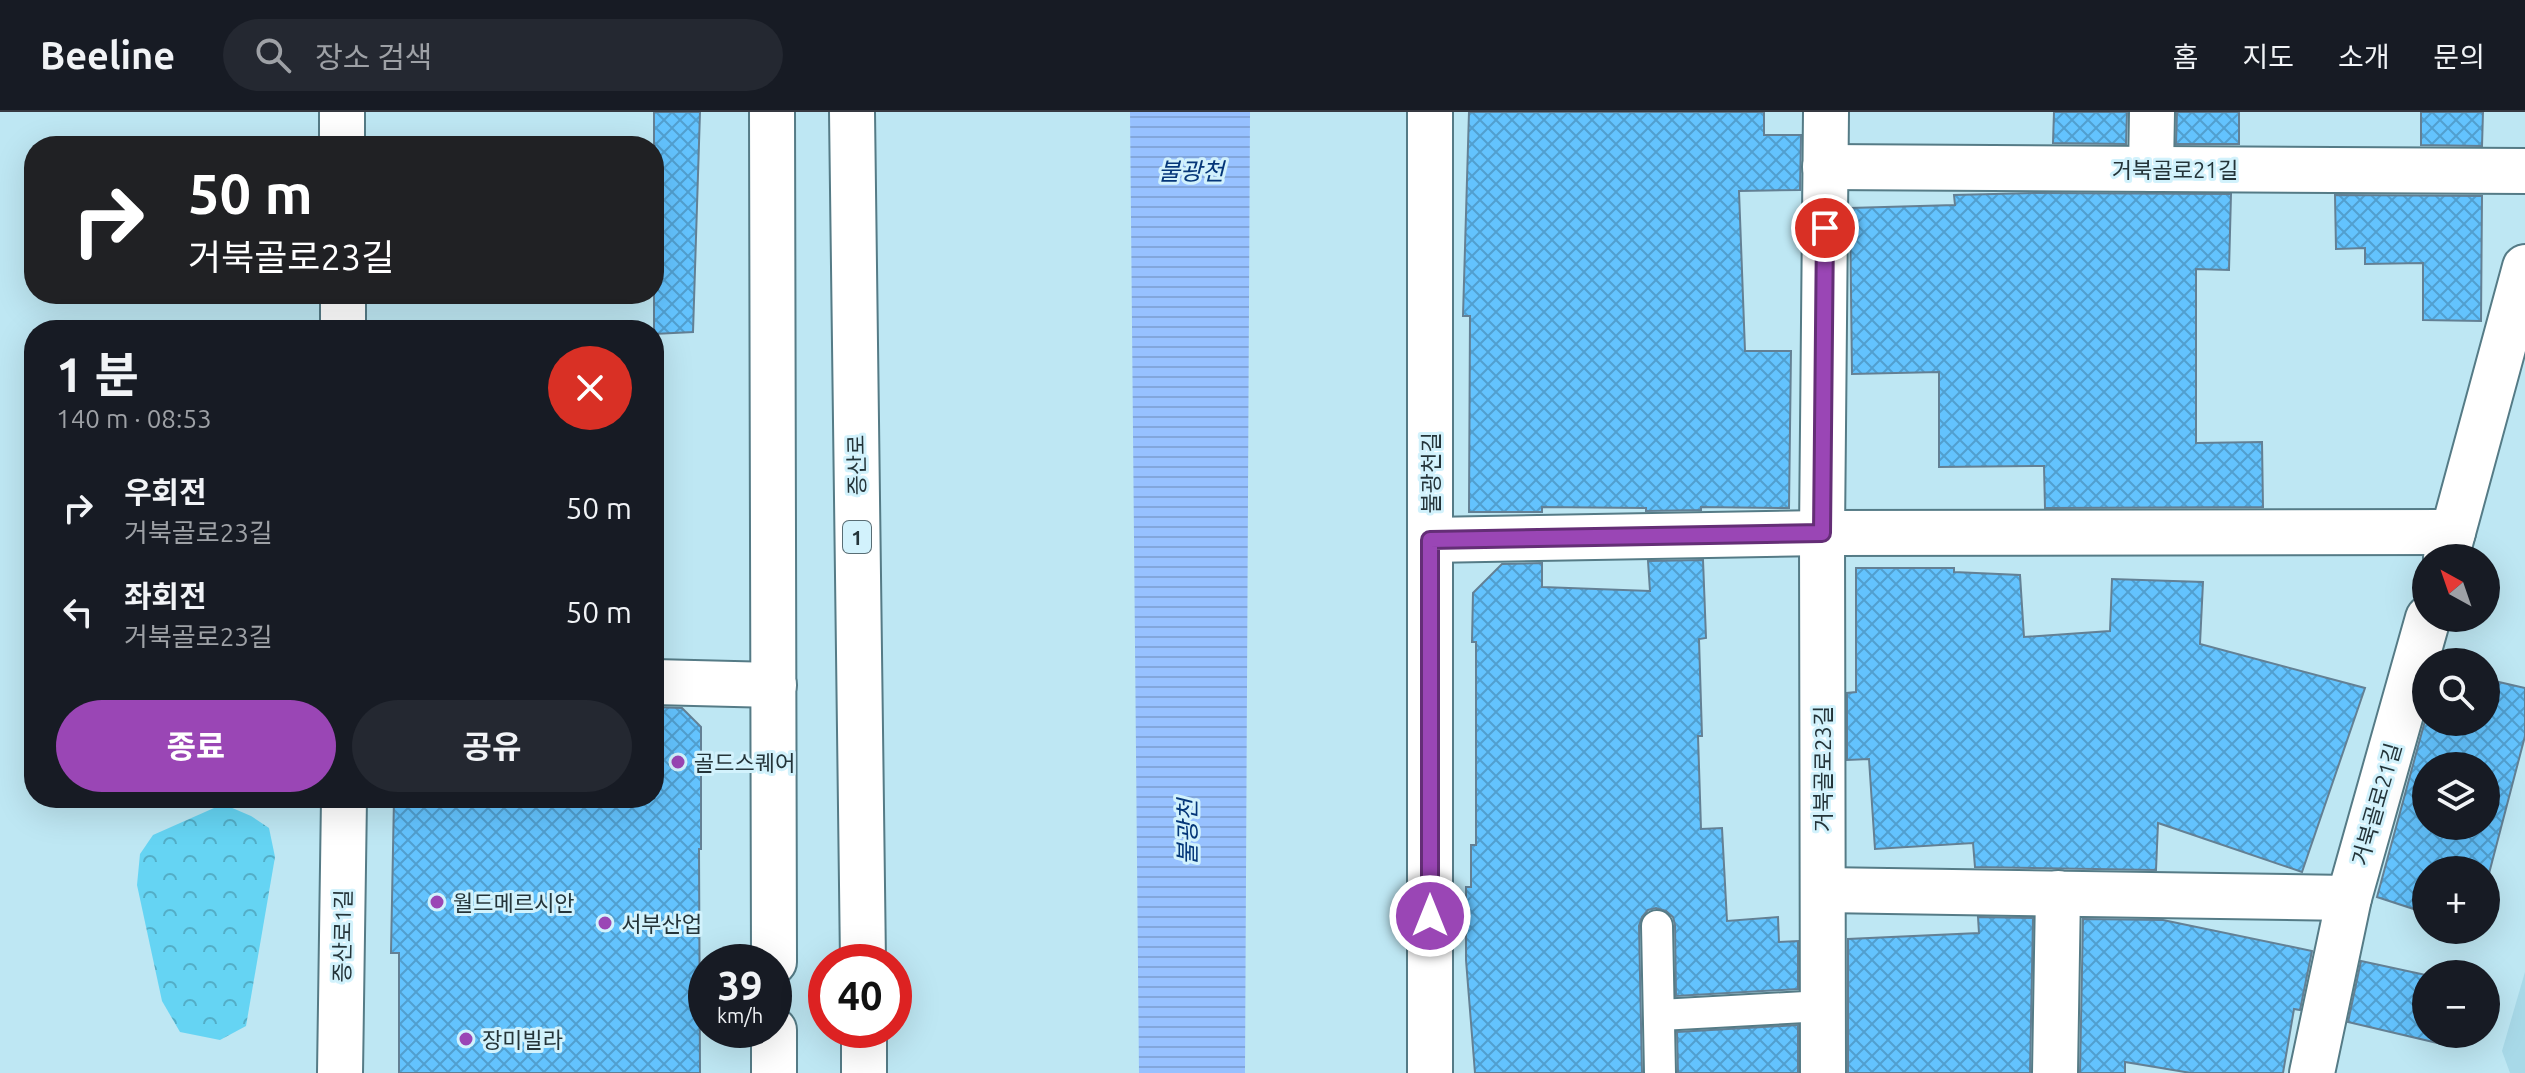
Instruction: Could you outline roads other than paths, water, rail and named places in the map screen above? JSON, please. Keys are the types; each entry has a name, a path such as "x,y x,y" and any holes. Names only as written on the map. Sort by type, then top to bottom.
{"street":[{"path":"342,112 342,136"},
{"path":"772,112 774,944"},
{"name":"증산로","path":"852,112 863,944"},
{"name":"불광천길","path":"1430,112 1430,1073"},
{"name":"거북골로23길","path":"1823,1073 1822,533 1826,112"},
{"path":"2151,169 2152,112"},
{"name":"거북골로21길","path":"1825,167 2525,171"},
{"path":"2449,544 2525,267"},
{"path":"1430,540 1822,533 2412,544"},
{"name":"거북골로21길","path":"2312,1073 2349,898 2424,632"},
{"path":"664,682 774,685"},
{"name":"증산로1길","path":"340,1073 344,808"},
{"path":"1823,890 2349,898"},
{"path":"2055,1073 2058,893"},
{"path":"774,1048 774,1073"},
{"path":"864,1048 864,1073"}],"lane":[{"path":"1657,926 1660,1073"},
{"path":"1660,1015 1823,1006"}],"water":[{"name":"불광천","path":"1130,112 1250,112 1245,1073 1139,1073"}],"place":[{"name":"골드스퀘어","path":"678,762"},
{"name":"월드메르시안","path":"437,902"},
{"name":"서부산업","path":"605,923"},
{"name":"장미빌라","path":"466,1039"}]}
